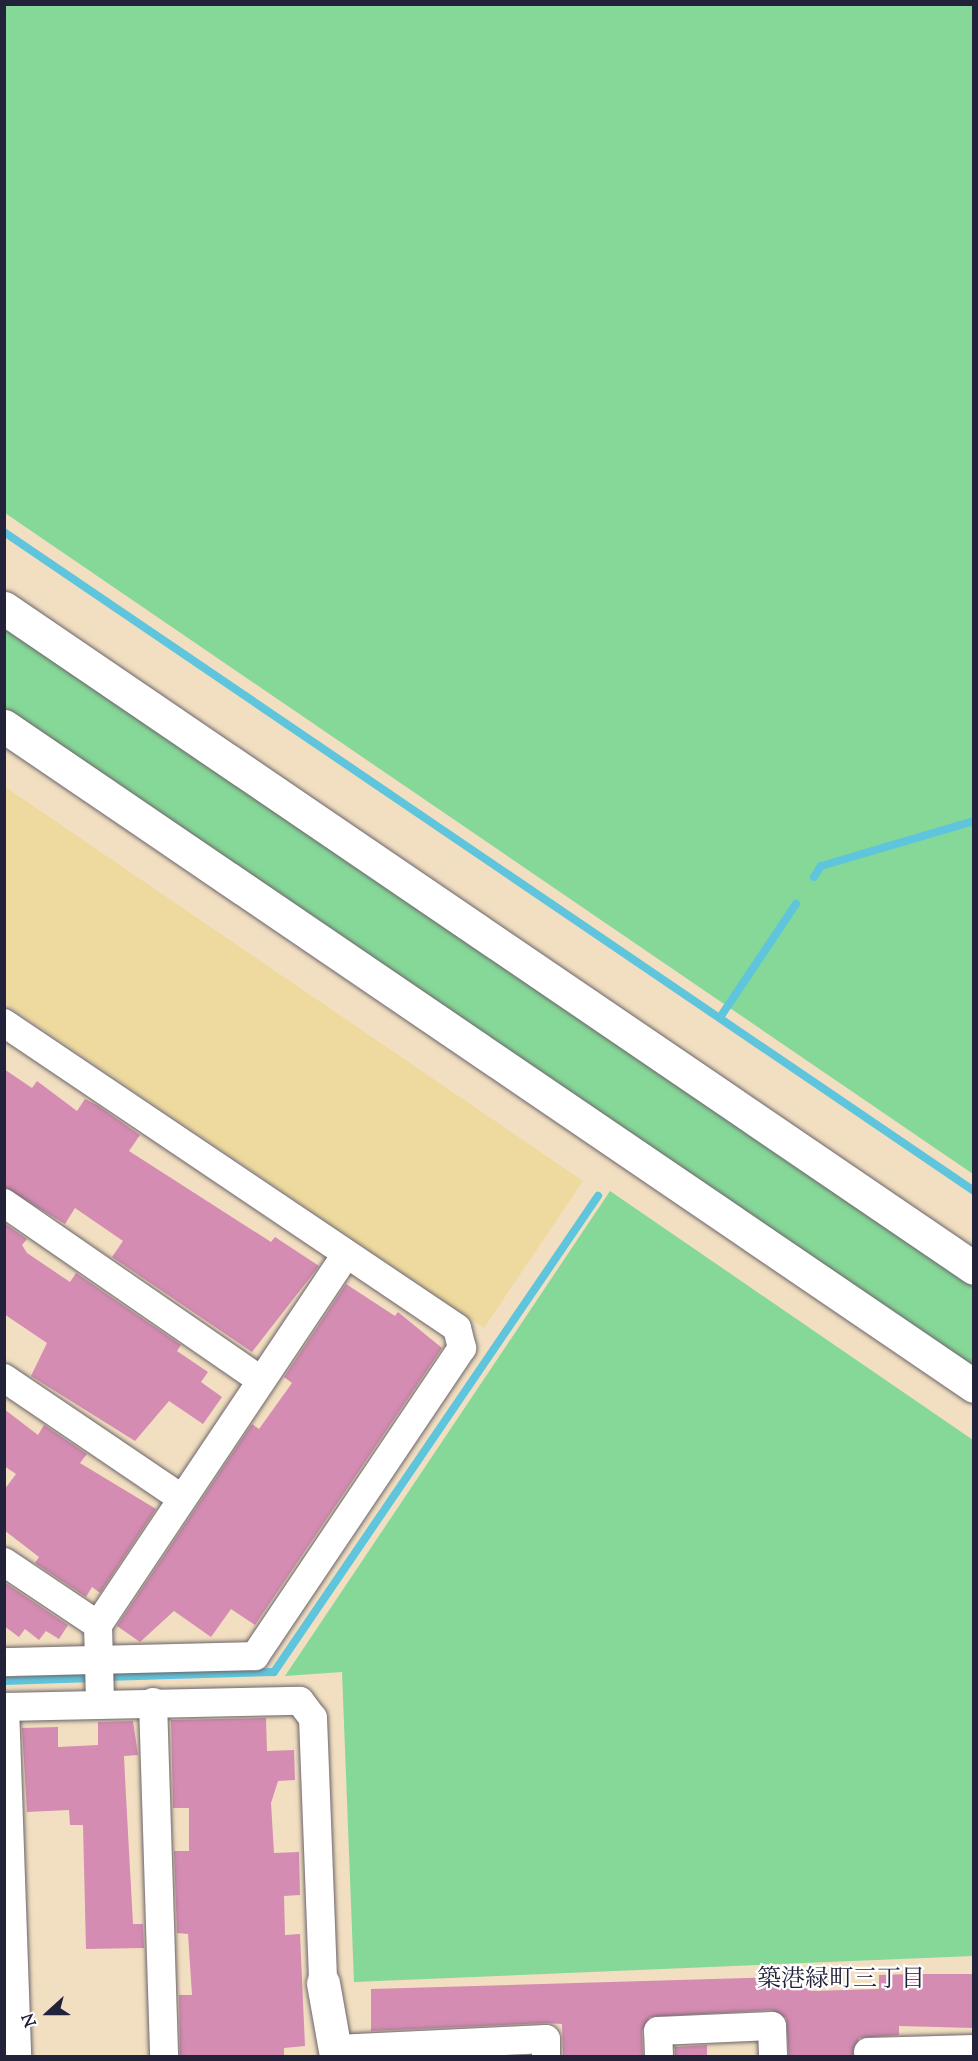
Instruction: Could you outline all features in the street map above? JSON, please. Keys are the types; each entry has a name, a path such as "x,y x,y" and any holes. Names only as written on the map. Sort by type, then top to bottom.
{"street":[{"path":"4,608 974,1268"},
{"path":"4,726 974,1386"},
{"path":"4,1023 345,1256 458,1328 462,1348 255,1656 100,1680 5,1707 17,2056"},
{"path":"4,1203 261,1380"},
{"path":"100,1680 98,1625 180,1497 345,1256"},
{"path":"4,1378 180,1497"},
{"path":"4,1562 98,1625"},
{"path":"4,1662 100,1680 153,1702 291,1697 307,1707 313,1718 323,1983 336,2053 546,2039 546,2056"},
{"path":"153,1702 164,2056"},
{"path":"659,2056 658,2031 772,2026 773,2056"},
{"path":"868,2052 974,2049"}],"green space":[{"path":"4,5 973,5 973,1174 5,513"},
{"path":"4,627 973,1286 973,1367 5,708"},
{"path":"610,1191 973,1440 973,1956 354,1982 342,1672 285,1676"}],"sand":[{"path":"4,786 583,1181 484,1328 5,1003"}],"building":[{"path":"4,1069 32,1088 37,1081 77,1111 85,1099 97,1105 140,1135 129,1151 271,1242 275,1237 319,1266 252,1352 112,1257 123,1241 75,1208 65,1224 4,1187"},
{"path":"4,1223 27,1239 22,1245 27,1253 70,1282 76,1273 181,1345 177,1351 208,1372 201,1382 222,1397 203,1424 169,1401 135,1441 31,1376 47,1343 4,1314"},
{"path":"346,1284 395,1316 398,1312 442,1348 255,1625 231,1609 211,1637 174,1611 140,1642 117,1626 252,1424 259,1429 292,1383 284,1377"},
{"path":"4,1409 38,1435 44,1425 87,1454 80,1463 156,1509 100,1593 92,1587 86,1597 35,1563 39,1557 4,1530 4,1490 16,1474 4,1466"},
{"path":"4,1582 68,1625 59,1639 46,1631 39,1640 25,1629 19,1637 4,1626"},
{"path":"266,1718 267,1751 294,1750 295,1780 278,1781 271,1803 274,1853 299,1852 300,1895 284,1896 285,1935 300,1934 305,2046 284,2048 284,2056 180,2056 179,1995 192,1995 188,1934 177,1933 174,1851 189,1851 189,1808 173,1808 171,1720"},
{"path":"133,1721 138,1755 124,1756 133,1924 143,1924 144,1948 86,1949 83,1825 70,1825 69,1810 27,1812 22,1728 58,1727 58,1747 98,1745 98,1722"},
{"path":"974,1974 974,2028 899,2026 899,2035 859,2038 853,2056 789,2056 786,2018 771,2010 650,2017 642,2031 643,2056 563,2056 562,2024 371,2031 371,1989 811,1976 811,1991 879,1989 879,1975"},
{"path":"707,2045 707,2056 675,2056 675,2047"}],"waterway":[{"path":"4,532 974,1191"},
{"path":"814,877 821,866 974,821"},
{"path":"721,1016 796,904"},
{"path":"105,1677 274,1672 598,1196"},
{"path":"4,1681 93,1678"}],"district":[{"name":"築港緑町三丁目","path":"841,1981"}]}
